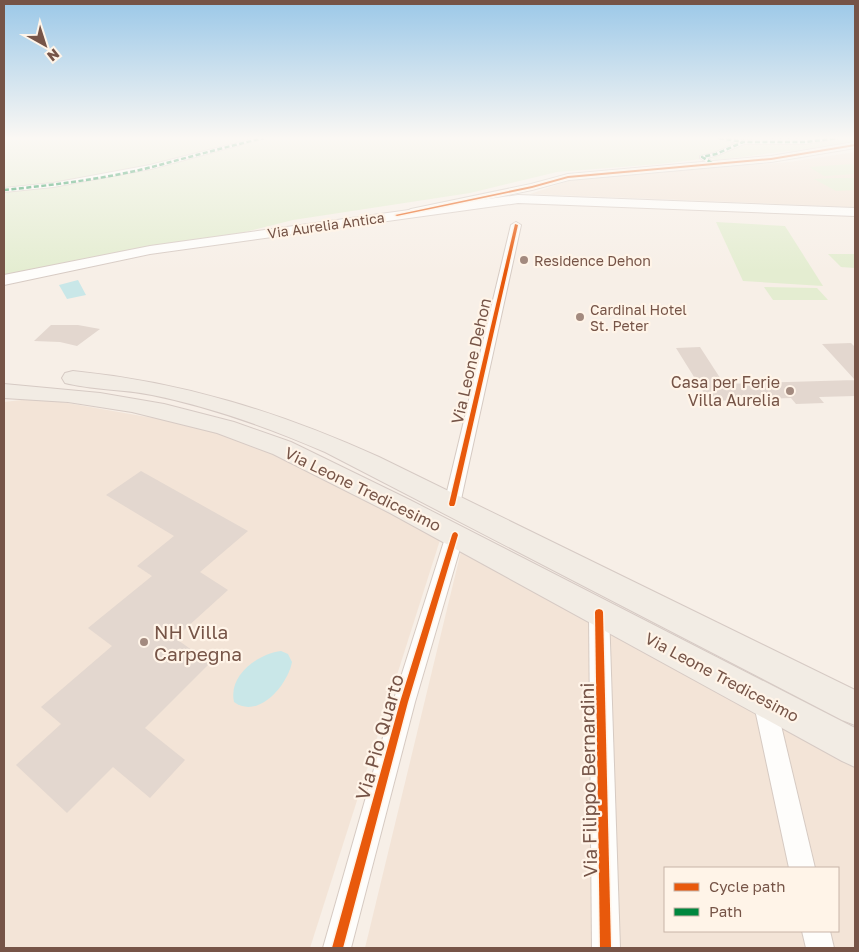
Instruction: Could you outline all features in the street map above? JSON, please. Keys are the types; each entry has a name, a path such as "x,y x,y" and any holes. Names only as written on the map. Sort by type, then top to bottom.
{"main road":[{"path":"396,215 518,200 582,200 855,212"},
{"name":"Via Aurelia Antica","path":"4,280 150,250 396,215"},
{"name":"Via Leone Tredicesimo","path":"4,377 59,377 163,390 227,406 272,420 328,442 855,708"},
{"name":"Via Leone Tredicesimo","path":"4,391 84,397 147,408 196,419 254,437 330,470 455,534 855,748"}],"street":[{"path":"4,190 66,182"},
{"name":"Via Aurelia Antica","path":"396,215 552,182"},
{"path":"518,200 517,194 532,188"},
{"name":"Via Leone Dehon","path":"452,504 516,225"},
{"path":"4,396 30,392"},
{"name":"Via Pio Quarto","path":"337,948 404,702 455,534"},
{"name":"Via Filippo Bernardini","path":"599,612 606,948"},
{"path":"764,700 802,867"},
{"path":"816,932 820,948"}],"shaded area":[{"path":"564,182 855,182 855,207 530,194"},
{"path":"39,398 170,421 249,442 291,461 440,540 310,948 4,948 4,402"},
{"path":"462,547 855,761 855,948 365,948"}],"green space":[{"path":"4,182 514,182 470,193 293,220 237,234 135,249 4,277"},
{"path":"820,182 855,182 855,190 836,191"},
{"path":"716,222 785,226 823,286 743,281"},
{"path":"828,254 855,254 855,268 841,267"},
{"path":"764,287 817,288 828,300 773,300"}],"water":[{"path":"78,280 86,295 67,299 59,285"},
{"path":"281,651 288,654 292,662 285,680 271,697 253,706 244,706 234,702 233,692 240,675 254,661 263,656"}],"building":[{"path":"51,325 78,325 100,329 77,346 60,342 34,341"},
{"path":"851,343 855,347 855,380 822,344"},
{"path":"700,347 724,384 855,380 855,396 819,397 824,403 796,404 791,398 709,401 676,348"},
{"name":"NH Villa Carpegna","path":"141,471 248,531 200,572 228,590 175,638 210,663 145,728 185,760 150,798 113,767 67,813 16,765 61,724 41,707 112,646 88,628 152,576 137,566 174,536 106,495"}],"marked path":[{"path":"4,190 67,182"}],"cycle path":[{"path":"397,215 548,182"},
{"path":"452,504 516,225"},
{"path":"337,948 404,702 455,535"},
{"path":"599,612 606,948"}],"place":[{"name":"Residence Dehon","path":"524,260"},
{"name":"Cardinal Hotel St. Peter","path":"580,317"},
{"name":"Casa per Ferie Villa Aurelia","path":"790,391"},
{"name":"NH Villa Carpegna","path":"144,642"}]}
